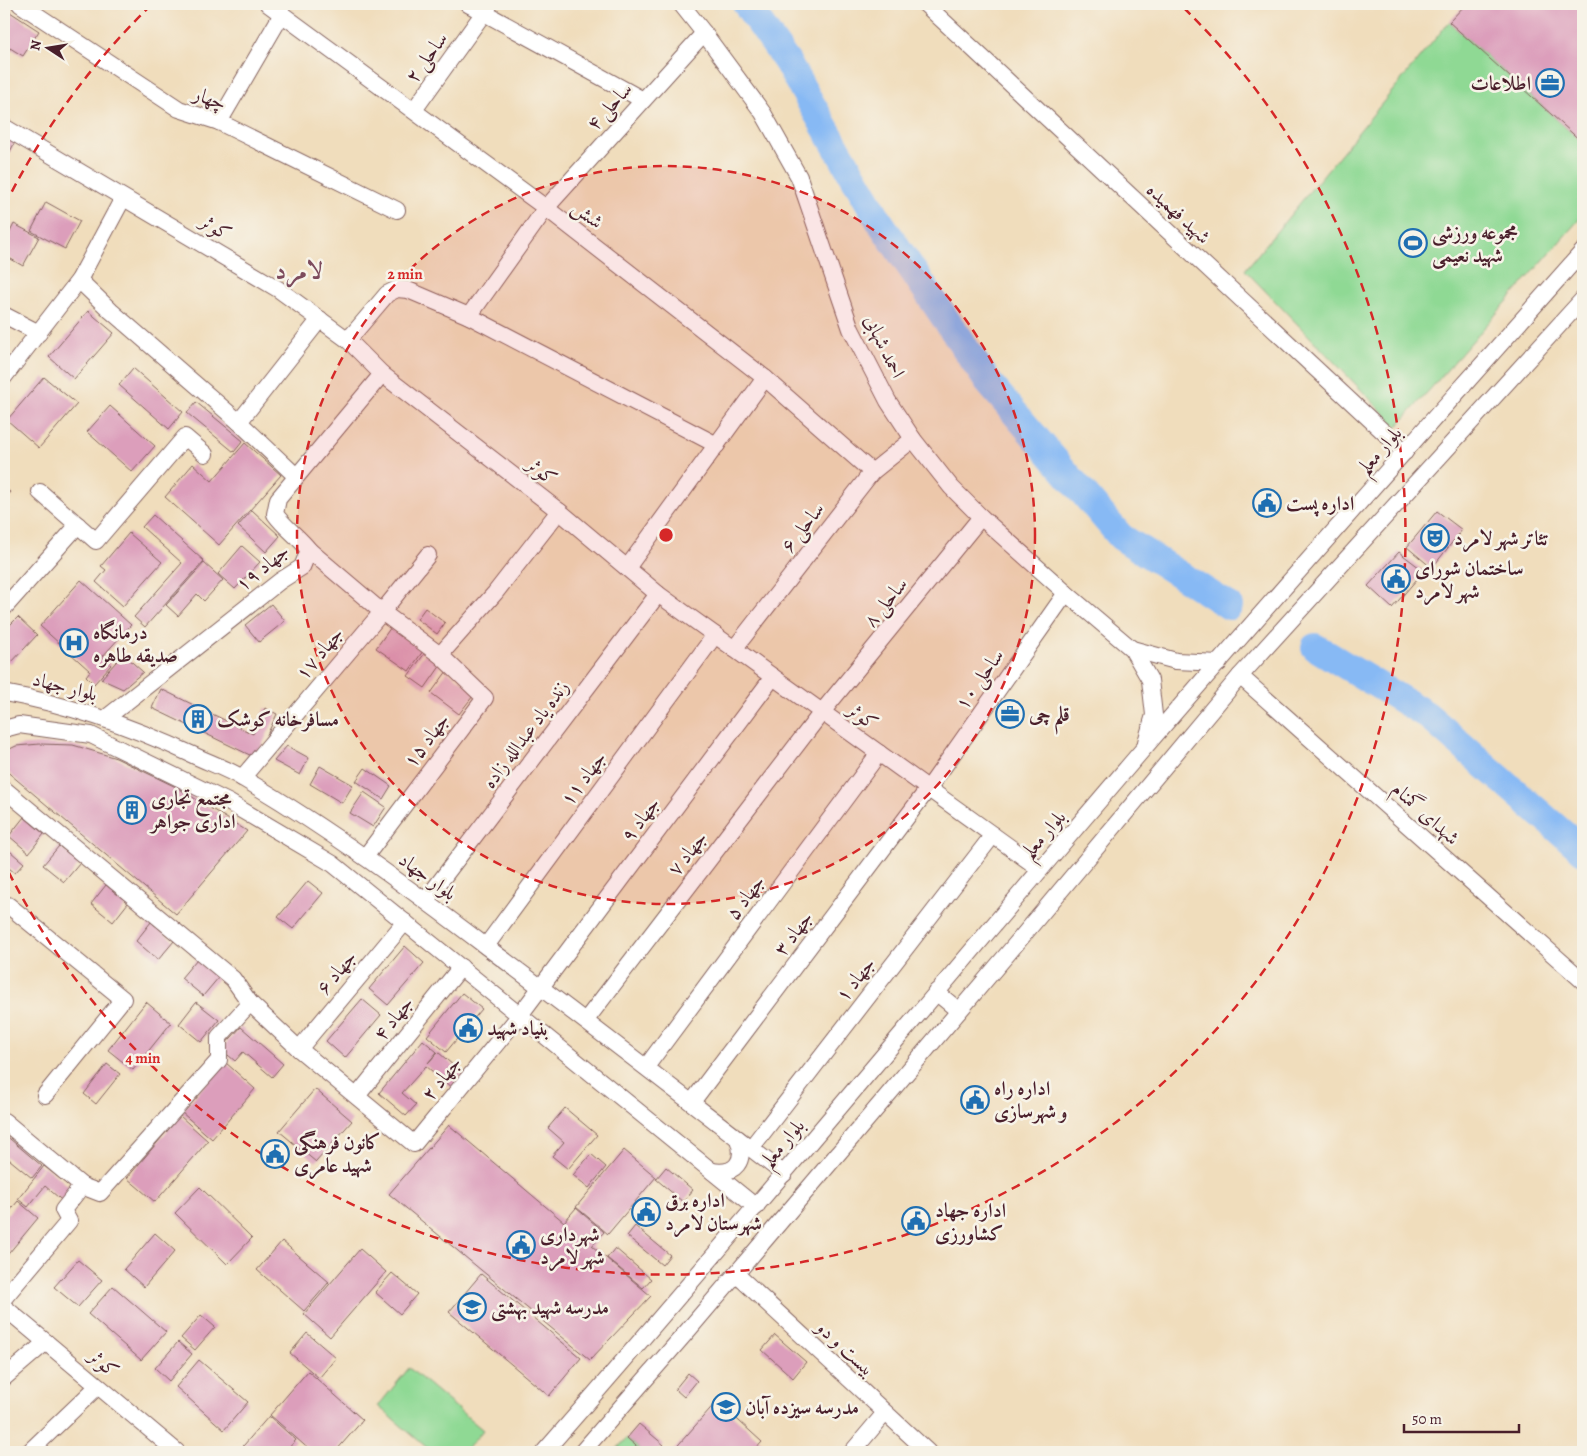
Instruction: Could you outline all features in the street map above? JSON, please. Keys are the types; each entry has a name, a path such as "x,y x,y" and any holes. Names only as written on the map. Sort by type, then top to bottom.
{"street":[{"name":"چهار","path":"20,4 179,109 218,122 397,210"},
{"name":"شش","path":"268,4 546,208 765,378 872,472"},
{"path":"468,4 488,8 643,100"},
{"name":"احمد شهابی","path":"680,4 704,33 763,113 798,176 851,329 888,401 913,440 951,487 981,518 1132,649 1150,680 1154,715 1144,748"},
{"name":"شهید فهمیده","path":"925,4 1405,452"},
{"name":"ساحلی ۲","path":"414,110 488,8"},
{"path":"218,122 282,14"},
{"name":"ساحلی ۴","path":"469,316 546,208 704,33"},
{"name":"کوثر","path":"4,127 278,289 320,319 348,340 382,374 559,511 658,594 1040,870"},
{"path":"4,377 79,280 123,198"},
{"name":"بلوار معلم","path":"544,1452 667,1312 1144,748 1583,251"},
{"path":"79,280 239,422 296,476"},
{"path":"348,340 387,294 398,289 408,290 469,316 717,445"},
{"path":"582,1452 736,1274 1240,676 1583,299"},
{"path":"4,315 39,333"},
{"path":"239,422 320,319"},
{"name":"جهاد ۱۹","path":"106,718 280,582 302,567 309,550 275,514 278,500 382,374"},
{"path":"627,568 765,378"},
{"path":"40,492 96,540 186,437 205,454"},
{"name":"ساحلی ۶","path":"734,649 872,472 913,440"},
{"path":"309,550 382,612 440,655 495,593 559,511"},
{"name":"ساحلی ۸","path":"822,712 981,518"},
{"path":"4,608 78,525"},
{"name":"جهاد ۱۷","path":"242,778 382,612 428,554"},
{"name":"ساحلی ۱۰","path":"928,789 1066,593"},
{"name":"زنده یاد عبدالله زاده","path":"426,900 658,594"},
{"name":"جهاد ۱۱","path":"486,946 715,635"},
{"name":"احمد شهابی","path":"1132,649 1176,661 1219,663"},
{"name":"جهاد ۱۵","path":"365,857 485,698 440,655"},
{"name":"شهدای گمنام","path":"1240,676 1583,981"},
{"name":"جهاد ۹","path":"520,1015 772,677"},
{"name":"بلوار جهاد","path":"4,693 34,698 106,718 242,778 365,857 426,900 586,1020 784,1174"},
{"name":"جهاد ۷","path":"586,1020 822,712"},
{"name":"بلوار جهاد","path":"4,729 19,725 91,735 228,802 333,864 756,1207"},
{"name":"جهاد ۵","path":"646,1067 879,754"},
{"path":"4,789 233,979 250,1003 299,1049 357,1096"},
{"name":"جهاد ۳","path":"692,1102 928,789"},
{"name":"جهاد ۱","path":"744,1144 993,835"},
{"path":"4,906 8,905 123,999 45,1095"},
{"name":"جهاد ۶","path":"299,1049 406,922"},
{"name":"جهاد ۴","path":"357,1096 461,968"},
{"path":"936,992 959,1011"},
{"path":"4,1121 82,1186 100,1193 219,1060 219,1037 250,1003"},
{"name":"جهاد ۲","path":"357,1096 414,1144 520,1015"},
{"path":"712,1171 723,1173 733,1169 740,1160 744,1144"},
{"path":"4,1298 70,1221 63,1210 82,1186"},
{"name":"بیست و دو","path":"736,1274 928,1452"},
{"name":"کوثر","path":"4,1307 177,1452"},
{"path":"4,1378 46,1342"},
{"path":"29,1452 98,1386"},
{"path":"852,1452 885,1413"}],"green space":[{"name":"مجموعه ورزشی شهید نعیمی","path":"1449,22 1583,143 1583,215 1397,427 1245,270"},
{"path":"409,1368 483,1430 465,1452 432,1452 378,1406"},
{"path":"627,1438 643,1452 614,1452"}],"building":[{"name":"اطلاعات","path":"1466,4 1583,4 1583,143 1449,22"},
{"path":"10,12 39,31 23,56 10,48 4,59 4,22"},
{"path":"4,136 15,142 4,163"},
{"path":"46,202 80,221 65,249 31,231"},
{"path":"14,224 39,237 23,266 4,255 4,244"},
{"path":"88,311 114,333 74,379 49,357"},
{"path":"133,368 183,412 169,429 119,385"},
{"path":"44,377 77,404 39,448 7,420"},
{"path":"196,402 243,441 234,452 187,413"},
{"path":"110,406 155,446 132,472 87,432"},
{"path":"245,443 281,475 219,545 165,497 193,464 212,481"},
{"path":"4,487 10,492 4,499"},
{"path":"252,510 280,536 266,552 238,526"},
{"name":"تئاتر شهر لامرد","path":"1437,511 1462,530 1432,568 1407,547"},
{"path":"153,515 204,561 145,627 134,617 182,563 142,527"},
{"path":"129,533 162,562 123,606 96,582 106,570 101,566"},
{"path":"242,546 260,562 235,589 218,574"},
{"name":"ساختمان شورای شهر لامرد","path":"1399,552 1424,571 1392,608 1368,586"},
{"path":"204,563 223,580 204,601 197,594 178,616 166,605"},
{"path":"81,580 131,625 102,657 111,665 94,684 86,676 90,671 40,626"},
{"path":"271,604 285,621 259,642 245,625"},
{"path":"425,608 445,623 437,634 417,619"},
{"path":"18,617 37,635 10,664 4,658 4,631"},
{"path":"391,627 423,651 409,671 376,648"},
{"path":"425,653 441,665 425,688 408,676"},
{"path":"123,654 143,672 123,689 101,679"},
{"path":"447,671 476,692 459,714 431,693"},
{"name":"مسافرخانه کوشک","path":"161,689 253,734 265,708 277,714 256,758 152,708"},
{"name":"مجتمع تجاری اداری جواهر","path":"40,744 73,745 116,758 178,788 247,831 176,914 4,769 4,752 16,746"},
{"path":"287,746 309,758 300,775 274,761"},
{"path":"320,766 353,785 342,803 310,784"},
{"path":"365,768 391,786 383,799 356,781"},
{"path":"364,792 386,807 373,827 350,813"},
{"path":"24,817 44,834 29,853 9,836"},
{"path":"4,846 24,863 15,873 4,864"},
{"path":"59,846 80,863 64,882 43,865"},
{"path":"308,881 323,893 293,929 278,917"},
{"path":"106,885 128,903 113,922 91,904"},
{"path":"151,922 174,941 158,960 136,941"},
{"path":"405,946 424,963 388,1005 369,989"},
{"path":"197,959 219,977 203,996 181,978"},
{"path":"462,993 482,1009 446,1052 427,1036"},
{"path":"362,999 381,1015 345,1058 326,1041"},
{"path":"146,1002 171,1023 133,1070 108,1050"},
{"path":"196,1002 219,1020 201,1042 179,1024"},
{"path":"241,1027 283,1064 272,1077 243,1052 235,1061 221,1049"},
{"path":"423,1040 437,1052 428,1063 438,1052 463,1074 452,1088 426,1066 402,1093 416,1105 406,1116 379,1093"},
{"path":"225,1062 255,1089 212,1139 181,1112"},
{"path":"107,1064 120,1074 96,1104 84,1094"},
{"path":"315,1089 352,1121 316,1162 279,1131"},
{"path":"565,1108 597,1135 568,1169 552,1156 564,1142 548,1128"},
{"path":"180,1116 208,1141 155,1202 127,1178"},
{"name":"شهرداری شهر لامرد","path":"449,1125 564,1222 576,1208 604,1232 592,1246 651,1296 590,1360 389,1194"},
{"path":"4,1134 42,1166 32,1178 4,1155"},
{"path":"624,1150 656,1177 608,1234 576,1207"},
{"path":"591,1154 606,1167 589,1188 573,1175"},
{"path":"44,1166 75,1191 65,1203 45,1186 28,1207 18,1199"},
{"path":"666,1167 693,1190 683,1202 656,1179"},
{"path":"200,1187 252,1238 227,1264 175,1213"},
{"path":"18,1201 38,1218 4,1259 4,1218"},
{"path":"635,1226 670,1255 662,1265 627,1236"},
{"path":"155,1233 175,1251 144,1287 124,1269"},
{"path":"282,1241 329,1282 304,1311 257,1270"},
{"path":"615,1248 651,1279 643,1288 607,1258"},
{"path":"360,1249 386,1272 330,1337 304,1314"},
{"path":"78,1260 102,1280 78,1307 54,1287"},
{"path":"392,1273 417,1294 400,1314 375,1292"},
{"path":"481,1274 581,1358 549,1396 449,1312"},
{"path":"113,1286 166,1332 141,1360 88,1314"},
{"path":"201,1315 215,1327 195,1350 181,1338"},
{"path":"307,1333 336,1358 319,1378 290,1353"},
{"path":"775,1335 806,1362 793,1378 762,1350"},
{"path":"178,1342 192,1354 169,1381 155,1368"},
{"path":"199,1360 248,1402 224,1430 176,1387"},
{"path":"308,1371 363,1420 335,1452 312,1452 270,1415"},
{"path":"688,1373 697,1381 684,1397 675,1389"},
{"path":"717,1401 762,1442 753,1452 672,1452"},
{"path":"269,1416 296,1440 285,1452 238,1452"},
{"path":"639,1424 664,1445 657,1452 643,1452 627,1438"}],"waterway":[{"path":"746,4 787,62 880,222 988,382 1121,537 1229,606"},
{"path":"1315,647 1427,715 1583,851"}],"place":[{"name":"اطلاعات","path":"1550,83"},
{"name":"مجموعه ورزشی شهید نعیمی","path":"1413,243"},
{"name":"اداره پست","path":"1267,503"},
{"name":"تئاتر شهر لامرد","path":"1435,538"},
{"name":"ساختمان شورای شهر لامرد","path":"1396,579"},
{"name":"درمانگاه صدیقه طاهره","path":"74,643"},
{"name":"قلم چی","path":"1010,714"},
{"name":"مسافرخانه کوشک","path":"198,719"},
{"name":"مجتمع تجاری اداری جواهر","path":"132,810"},
{"name":"بنیاد شهید","path":"468,1028"},
{"name":"اداره راه و شهرسازی","path":"975,1100"},
{"name":"کانون فرهنگی شهید عامری","path":"275,1154"},
{"name":"اداره برق شهرستان لامرد","path":"646,1212"},
{"name":"اداره جهاد کشاورزی","path":"916,1221"},
{"name":"شهرداری شهر لامرد","path":"521,1245"},
{"name":"مدرسه شهید بهشتی","path":"472,1307"},
{"name":"مدرسه سیزده آبان","path":"726,1407"}],"district":[{"name":"لامرد","path":"299,270"}]}
